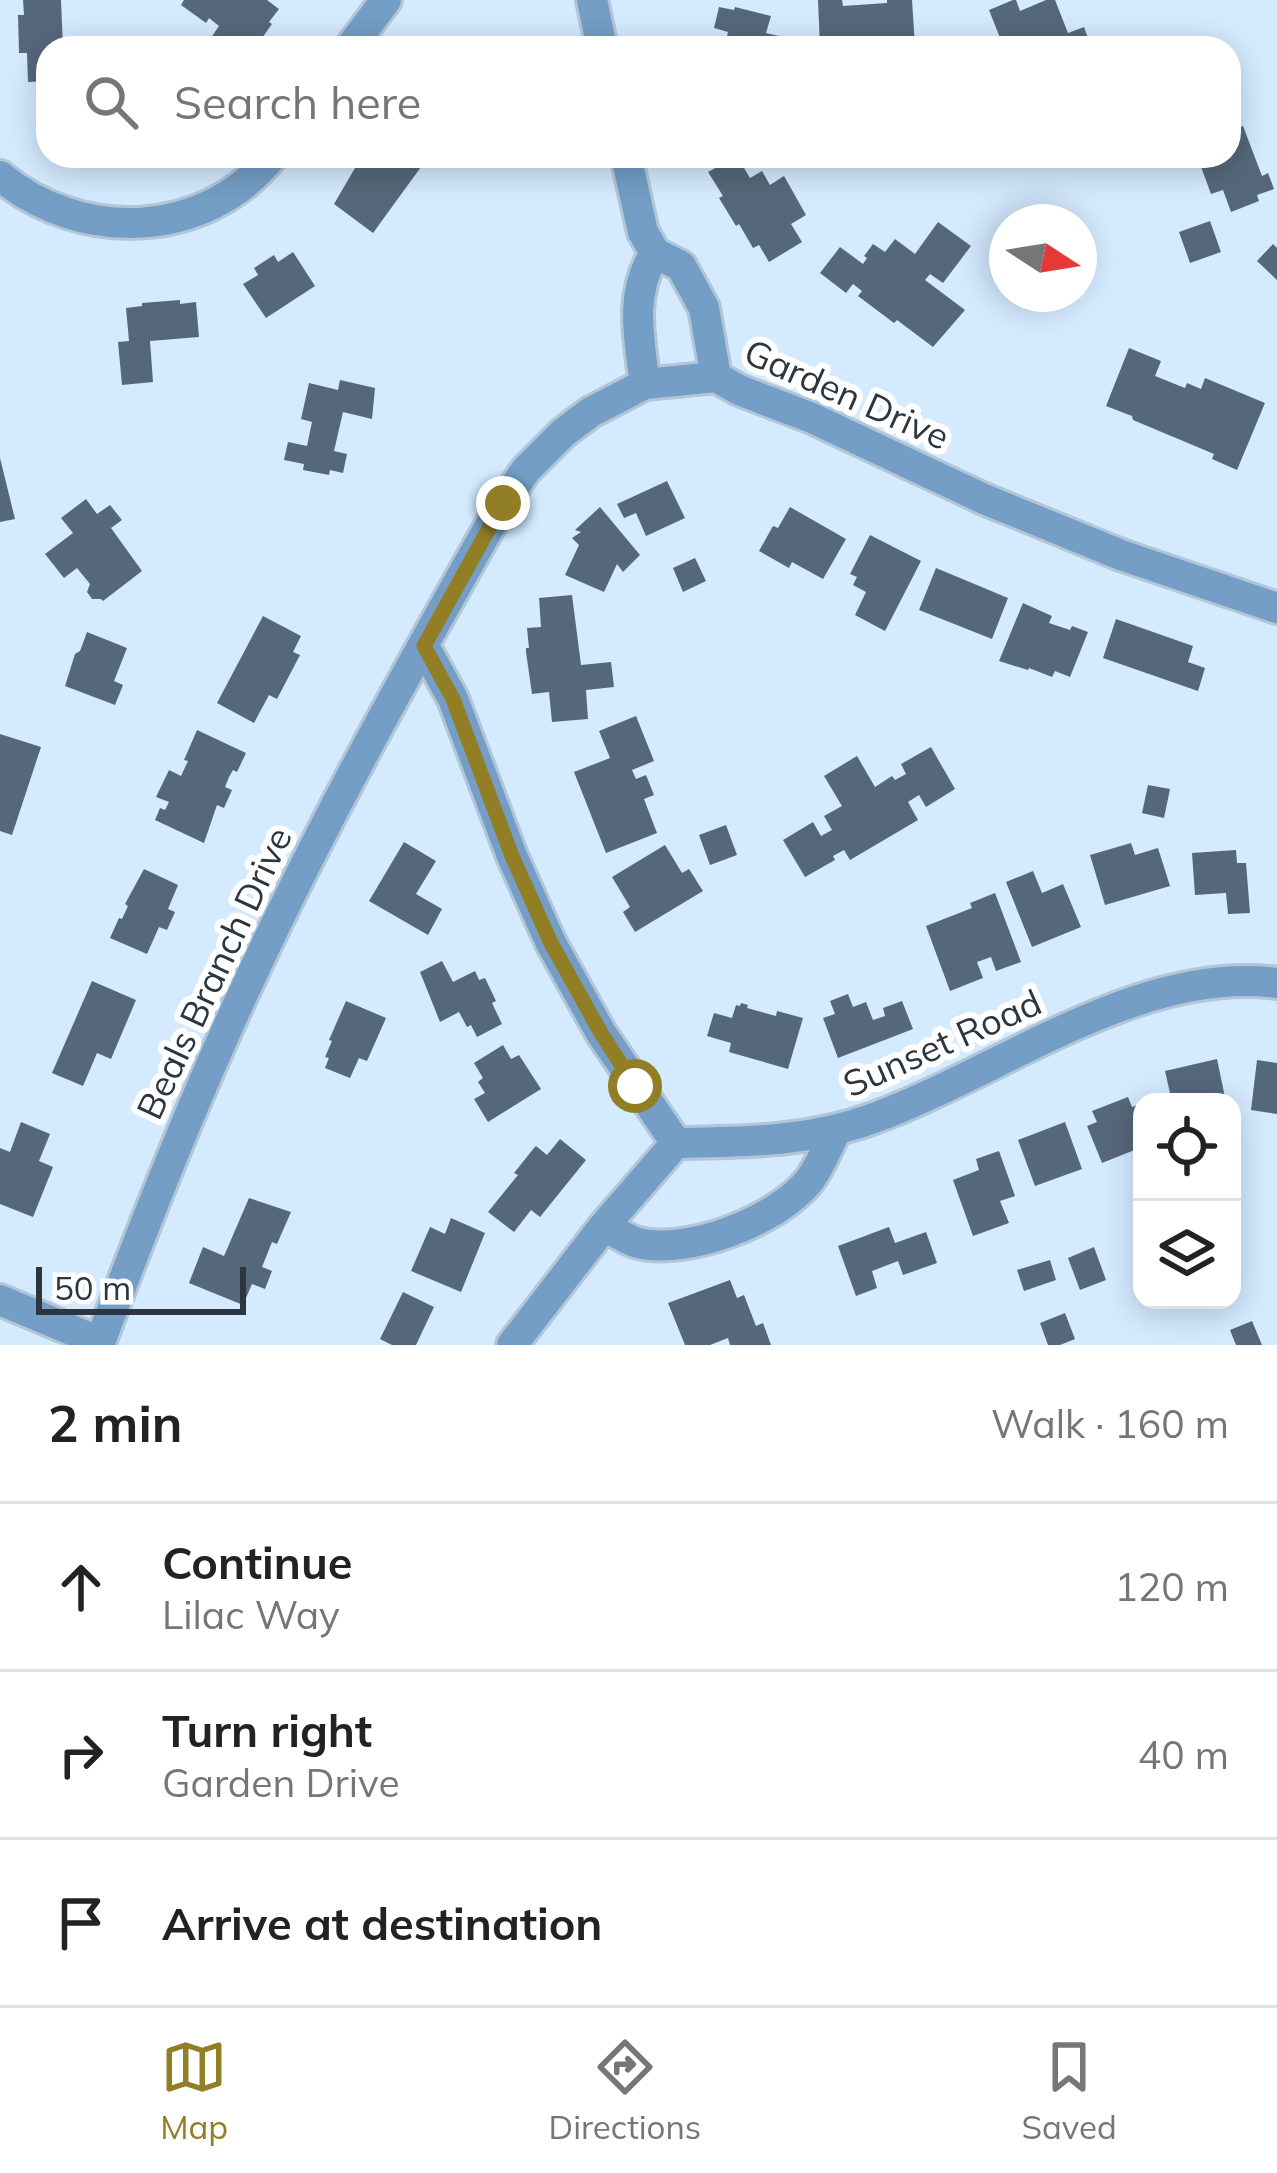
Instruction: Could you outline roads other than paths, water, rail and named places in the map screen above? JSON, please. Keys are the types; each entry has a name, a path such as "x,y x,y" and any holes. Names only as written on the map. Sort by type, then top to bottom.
{"street":[{"path":"359,36 386,0"},
{"path":"592,0 600,36"},
{"path":"0,176 58,212 128,224 160,222 211,206 261,168"},
{"path":"629,168 643,232 655,253 681,266 704,308 716,377"},
{"path":"645,384 637,326 641,274 655,253"},
{"name":"Garden Drive","path":"424,646 503,503 526,470 563,434 591,412 645,384 716,377 1120,555 1277,608"},
{"path":"424,646 453,699 512,856 551,943 601,1033 676,1143 512,1345"},
{"name":"Beals Branch Drive","path":"99,1343 160,1184 249,981 325,826 424,646"},
{"name":"Sunset Road","path":"676,1143 780,1141 836,1131 908,1105 1108,1010 1210,982 1277,983"},
{"path":"604,1226 637,1243 680,1245 734,1229 779,1209 811,1180 836,1131"},
{"path":"0,1300 99,1343"}]}
